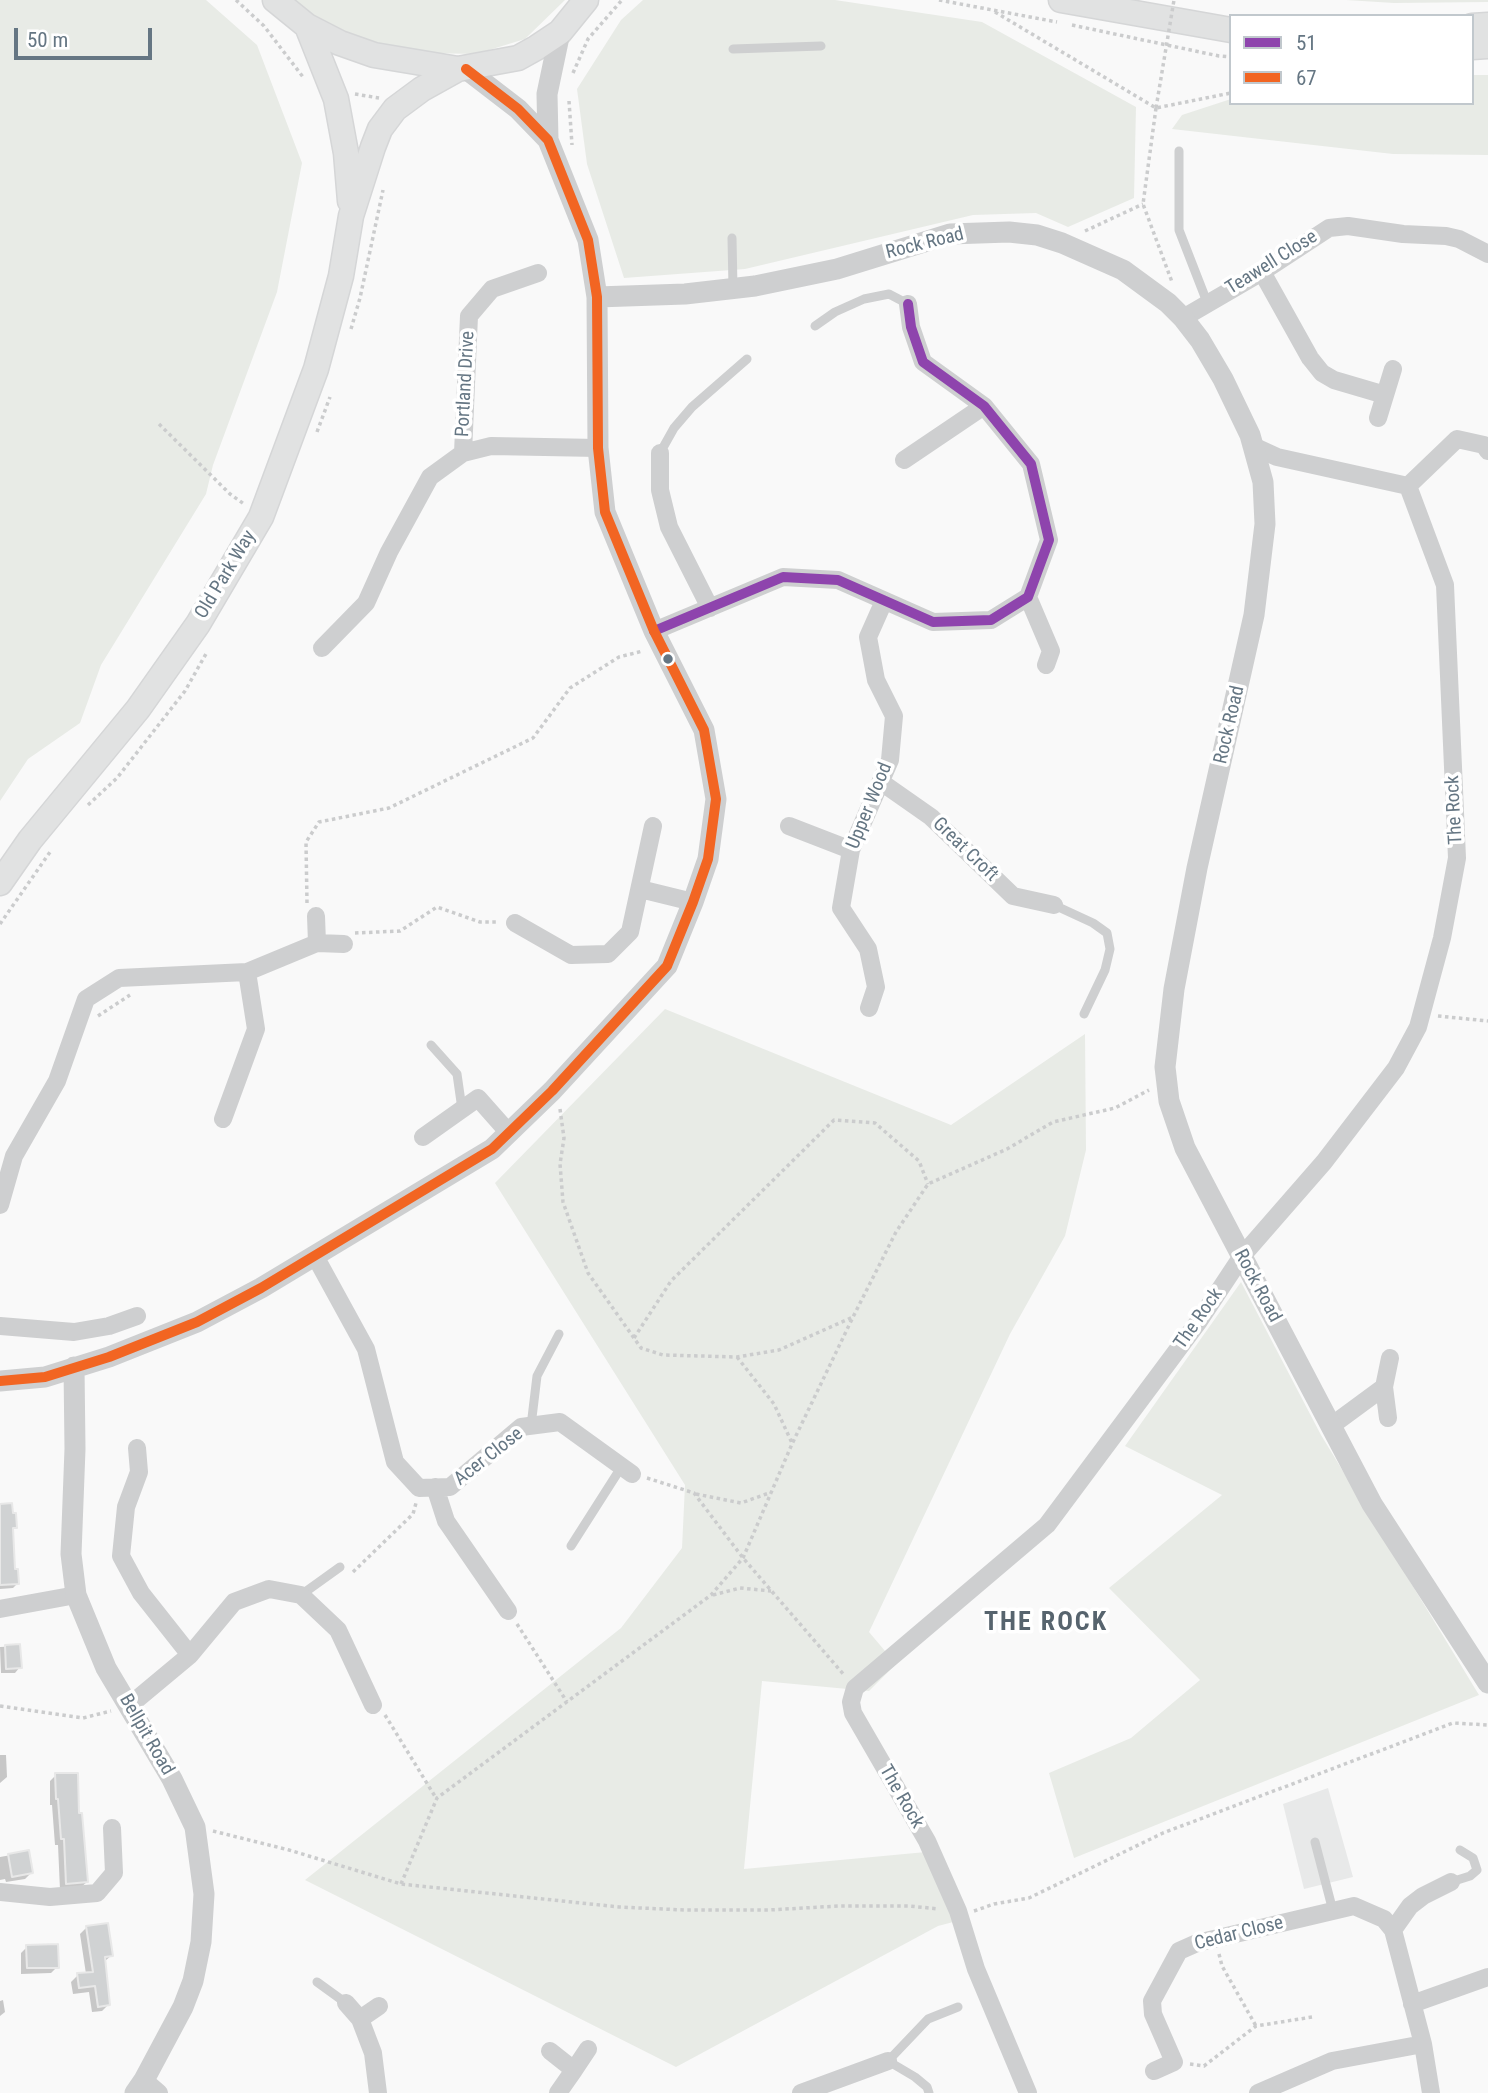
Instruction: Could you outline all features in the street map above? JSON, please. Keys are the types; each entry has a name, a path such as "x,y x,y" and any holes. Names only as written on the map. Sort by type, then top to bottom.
{"main road":[{"path":"275,0 307,26 340,43 374,55 462,69 518,58 560,32 586,0"},
{"path":"1061,0 1229,30"},
{"name":"Old Park Way","path":"307,26 336,99 346,153 351,216"},
{"name":"Old Park Way","path":"0,883 30,840 138,709 198,625 261,517 316,369 341,276 351,216 367,161 380,129 395,109 422,89 462,69"}],"street":[{"path":"0,1381 45,1377 109,1357 197,1322 261,1288 492,1149 552,1091 667,966 708,859 716,799 704,730 658,639 605,512 598,448 597,297 588,240 548,140 547,94 560,32"},
{"path":"462,69 508,100 548,140"},
{"name":"Teawell Close","path":"1183,318 1262,272 1329,228 1348,226 1403,234 1446,236 1459,239 1488,254"},
{"name":"Rock Road","path":"597,297 685,294 733,289 819,273 922,241 963,232 1009,232 1037,235 1062,243 1123,270 1183,318 1213,361 1236,404 1253,446 1262,482 1265,524 1256,599 1188,914 1168,1033 1165,1081 1171,1110 1181,1138 1372,1504 1488,1683"},
{"path":"1262,272 1310,358 1322,373 1334,380 1385,395"},
{"name":"Portland Drive","path":"463,453 469,316 492,289 538,273"},
{"path":"658,639 710,608 783,577 838,580 933,622 992,620 1028,597 1049,540 1031,464 984,406 923,362 911,327 908,304"},
{"path":"1378,418 1393,369"},
{"path":"904,460 984,406"},
{"path":"1253,446 1277,457 1408,485 1457,439 1484,445 1488,451"},
{"path":"322,648 366,603 389,552 430,477 463,453 491,446 598,448"},
{"path":"660,453 660,490 669,527 710,608"},
{"name":"The Rock","path":"1028,2093 976,1969 958,1911 927,1841 853,1713 851,1702 855,1688 1047,1525 1199,1321 1242,1256 1324,1162 1396,1068 1409,1046 1422,1012 1442,938 1457,858 1446,585 1408,485"},
{"path":"1028,597 1051,651 1046,665"},
{"name":"Upper Wood","path":"869,1008 876,987 868,949 841,908 851,850 890,760 894,716 876,680 869,637 884,601"},
{"name":"Great Croft","path":"880,782 930,817 1013,896 1054,905"},
{"path":"515,923 571,955 608,954 630,932 653,826"},
{"path":"789,826 851,850"},
{"path":"640,889 693,902"},
{"path":"316,916 317,943"},
{"path":"0,1205 14,1156 57,1081 86,999 119,978 247,972 317,943 344,944"},
{"path":"223,1119 256,1029 247,972"},
{"path":"423,1136 478,1098 509,1133"},
{"path":"315,1256 366,1349 395,1462 427,1488 446,1521 508,1611"},
{"path":"0,1326 74,1332 109,1326 137,1317"},
{"path":"1388,1418 1384,1387 1390,1359"},
{"name":"Bellpit Road","path":"74,1367 75,1449 71,1554 76,1595 106,1668 172,1779 195,1827 204,1894 201,1942 192,1981 146,2089"},
{"path":"1331,1426 1384,1387"},
{"name":"Acer Close","path":"427,1488 450,1487 521,1427 560,1422 627,1470"},
{"path":"137,1448 139,1472 125,1507 121,1556 141,1593 190,1655"},
{"path":"130,1706 190,1655 234,1602 269,1589 300,1595 338,1630 373,1705"},
{"path":"0,1609 76,1595"},
{"path":"0,1892 50,1897 97,1893 114,1873 112,1828"},
{"path":"1431,2093 1423,2044 1393,1930 1410,1906 1451,1882"},
{"name":"Cedar Close","path":"1174,2062 1153,2014 1152,2001 1179,1951 1197,1943 1354,1906 1384,1919 1393,1930"},
{"path":"1412,2004 1488,1977"},
{"path":"346,2003 360,2019 373,2053 378,2093"},
{"path":"360,2019 379,2006"},
{"path":"1258,2093 1332,2061 1423,2044"},
{"path":"558,2093 588,2049"},
{"path":"550,2051 574,2070"},
{"path":"801,2093 888,2061"},
{"path":"1154,2071 1174,2062"}],"lane":[{"path":"733,49 821,46"},
{"path":"1179,151 1179,230 1207,302"},
{"path":"732,238 733,289"},
{"path":"814,326 835,312 864,299 889,294 908,304"},
{"path":"660,453 674,428 692,407 747,359"},
{"path":"1054,905 1093,923 1107,933 1110,949 1105,970 1084,1014"},
{"path":"431,1045 457,1074 462,1109"},
{"path":"531,1426 537,1376 559,1334"},
{"path":"571,1546 627,1470"},
{"path":"300,1595 340,1567"},
{"path":"1315,1842 1333,1911"},
{"path":"1451,1882 1470,1876 1477,1870 1472,1858 1460,1850"},
{"path":"317,1982 346,2003"},
{"path":"929,2093 927,2087 915,2077 888,2061 928,2019 958,2007"}],"path":[{"path":"572,75 587,39 622,0"},
{"path":"939,0 1229,57"},
{"path":"1172,284 1143,204 1174,0"},
{"path":"991,9 1156,108 1229,93"},
{"path":"1062,243 1143,204"},
{"path":"159,424 230,494 261,517"},
{"path":"316,916 307,912 306,842 319,822 389,808 533,738 570,688 619,657 658,639"},
{"path":"344,944 352,933 400,931 437,907 480,922 515,923"},
{"path":"75,1031 158,976"},
{"path":"1422,1012 1450,1019 1488,1021"},
{"path":"401,1884 437,1798 711,1595 743,1558 792,1444 853,1317 896,1232 928,1184 1007,1149 1053,1122 1115,1108 1165,1081"},
{"path":"552,1091 562,1112 564,1138 560,1164 563,1202 588,1273 641,1348 663,1354 737,1357 779,1350 853,1317"},
{"path":"634,1338 671,1281 834,1119 874,1124 919,1161 928,1184"},
{"path":"737,1357 774,1404 792,1444"},
{"path":"627,1470 694,1493 741,1503 772,1492"},
{"path":"345,1580 413,1514 427,1488"},
{"path":"694,1493 743,1558 855,1688"},
{"path":"711,1595 740,1588 772,1591"},
{"path":"508,1611 567,1702"},
{"path":"373,1705 387,1717 437,1798"},
{"path":"0,1706 83,1718 130,1706"},
{"path":"195,1827 289,1850 401,1884 619,1907 734,1911 909,1906 968,1913 993,1904 1029,1898 1163,1833 1453,1723 1488,1725"},
{"path":"1214,1939 1222,1966 1256,2026"},
{"path":"1174,2062 1204,2066 1256,2026 1312,2017"}],"shaded area":[{"path":"0,0 206,0 257,45 302,163 277,292 213,465 206,494 101,665 80,723 28,759 0,801"},
{"path":"291,0 565,0 525,39 476,54 427,53 378,46 339,34"},
{"path":"643,0 835,0 982,22 1136,107 1134,198 1068,227 1036,213 973,215 745,269 624,278 587,164 577,89 621,20"},
{"path":"1346,0 1488,0 1488,2 1394,3"},
{"path":"1474,75 1488,75 1488,155 1393,154 1172,129 1182,115 1229,100 1229,105 1474,105"},
{"path":"665,1009 951,1125 1085,1034 1086,1150 1065,1236 1010,1334 869,1632 896,1664 869,1691 762,1681 744,1869 926,1852 957,1921 938,1926 676,2067 305,1880 621,1628 682,1548 685,1485 495,1183"},
{"path":"1241,1282 1321,1435 1479,1695 1074,1858 1049,1773 1131,1738 1200,1680 1109,1588 1222,1495 1125,1446"},
{"path":"1328,1788 1353,1877 1304,1889 1283,1804"}],"building":[{"path":"12,1503 13,1513 16,1513 17,1528 13,1528 15,1569 18,1569 19,1584 0,1585 0,1504"},
{"path":"20,1644 22,1668 6,1669 5,1645"},
{"path":"55,1773 78,1773 79,1813 82,1813 88,1882 66,1884 64,1839 61,1839"},
{"path":"29,1850 33,1873 12,1877 8,1854"},
{"path":"108,1923 113,1956 105,1957 110,2005 98,2007 95,1986 79,1988 77,1973 93,1972 86,1926"},
{"path":"58,1944 59,1968 27,1968 26,1945"}],"transit line":[{"name":"67","path":"0,1381 45,1377 109,1357 197,1322 261,1288 492,1149 552,1091 667,966 693,902 708,859 716,799 704,730 654,631 605,512 598,448 597,297 588,240 548,140 518,109 466,69"},
{"name":"51","path":"654,631 783,577 838,580 933,622 991,620 1028,597 1049,540 1031,464 984,406 923,362 911,327 908,304"}],"district":[{"name":"THE ROCK","path":"1046,1623"}]}
